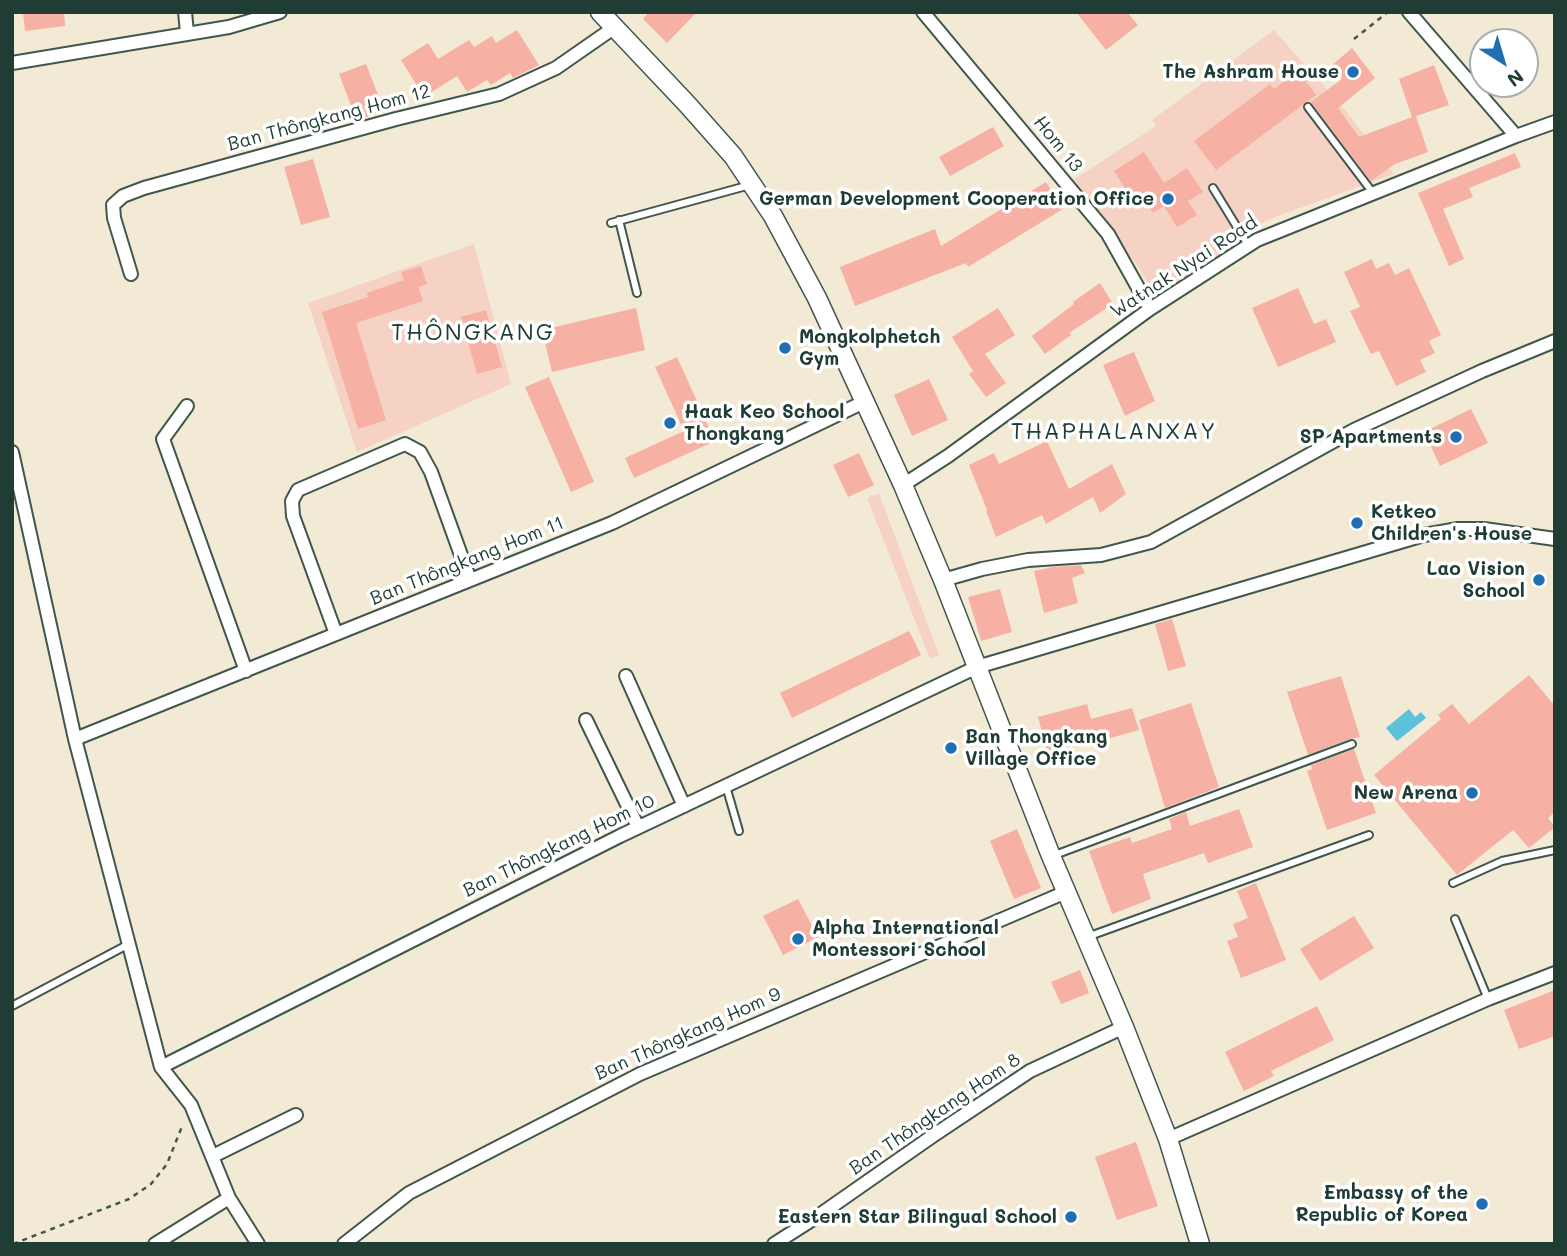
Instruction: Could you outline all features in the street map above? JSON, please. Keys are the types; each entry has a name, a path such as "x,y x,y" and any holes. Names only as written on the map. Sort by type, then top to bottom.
{"street":[{"path":"185,12 187,33"},
{"path":"12,63 229,27 280,12"},
{"path":"600,12 724,146 773,216 817,298 903,485 1051,856 1124,1027 1168,1139 1200,1244"},
{"name":"Hom 13","path":"922,12 1108,234 1150,309"},
{"path":"1409,12 1516,136"},
{"name":"Ban Thôngkang Hom 12","path":"131,274 114,218 113,205 123,196 396,119 499,94 556,68 615,27"},
{"name":"Watnak Nyai Road","path":"903,485 948,456 1150,309 1248,245 1555,122"},
{"path":"943,580 1028,560 1101,555 1151,542 1354,429 1555,341"},
{"name":"Ban Thôngkang Hom 11","path":"75,739 612,523 866,401"},
{"path":"187,406 163,439 246,671"},
{"path":"336,634 293,516 292,501 298,490 405,444 419,452 431,472 470,580"},
{"path":"12,452 75,739 161,1067 191,1105 229,1198 258,1244"},
{"name":"Ban Thôngkang Hom 10","path":"161,1067 638,827 977,667 1424,535 1458,529 1484,529 1555,539"},
{"path":"626,676 684,806"},
{"path":"586,720 638,827"},
{"name":"Ban Thôngkang Hom 9","path":"344,1244 409,1193 640,1074 1066,892"},
{"path":"1168,1139 1488,999 1555,973"},
{"name":"Ban Thôngkang Hom 8","path":"774,1244 1030,1072 1124,1027"},
{"path":"213,1156 296,1115"},
{"path":"155,1244 229,1198"}],"lane":[{"path":"1308,107 1373,193"},
{"path":"611,223 752,185"},
{"path":"1213,188 1248,245"},
{"path":"619,220 637,293"},
{"path":"1051,856 1352,744"},
{"path":"726,786 739,831"},
{"path":"1085,938 1369,835"},
{"path":"1454,883 1502,861 1555,850"},
{"path":"1455,919 1488,999"},
{"path":"12,1006 129,944"}],"path":[{"path":"1354,39 1388,12"},
{"path":"13,1244 129,1199 151,1184 167,1164 191,1105"}],"shaded area":[{"path":"1274,30 1345,110 1394,174 1272,218 1247,231 1251,240 1156,296 1138,267 1073,180 1156,126 1152,120"},
{"path":"474,244 511,384 357,452 308,303"},
{"path":"879,493 939,655 930,659 867,498"}],"water":[{"path":"1409,709 1415,717 1421,712 1426,718 1397,741 1386,728"}],"building":[{"path":"23,12 64,12 65,26 25,31"},
{"path":"649,12 697,12 667,43 643,19"},
{"path":"1076,12 1127,12 1138,25 1106,50"},
{"path":"517,30 539,65 513,78 510,73 491,85 487,80 467,92 457,76 424,97 401,60 428,43 438,59 469,40 474,47 492,36 496,43"},
{"path":"1352,48 1375,78 1338,108 1359,137 1412,117 1399,79 1434,65 1449,105 1416,116 1428,152 1395,164 1371,181 1311,102 1342,79 1331,66"},
{"path":"366,64 384,110 357,121 339,74"},
{"path":"1298,71 1316,95 1216,170 1194,141 1270,84 1274,89"},
{"path":"993,127 1004,146 950,176 939,157"},
{"path":"1144,152 1164,183 1187,168 1203,192 1188,201 1197,215 1177,227 1164,206 1153,213 1140,192 1131,198 1114,171"},
{"path":"1515,153 1521,167 1469,188 1473,197 1443,209 1464,259 1449,266 1418,193"},
{"path":"313,159 330,217 301,225 284,167"},
{"path":"1046,182 1063,209 968,267 966,263 855,306 840,267 935,229 941,246"},
{"path":"1372,259 1376,269 1389,263 1395,275 1409,268 1441,335 1429,341 1435,353 1420,360 1426,372 1396,386 1379,351 1371,354 1350,311 1360,307 1344,272"},
{"path":"421,266 427,284 418,287 423,301 356,323 386,420 358,429 322,312 368,297 367,293 404,280 401,272"},
{"path":"1100,283 1113,304 1069,333 1071,335 1045,354 1032,336"},
{"path":"1298,288 1314,324 1326,319 1336,342 1278,367 1252,308"},
{"path":"636,308 645,350 552,372 542,330"},
{"path":"998,308 1015,335 985,354 1006,383 986,397 969,374 973,371 952,337"},
{"path":"486,310 502,367 477,374 461,317"},
{"path":"1134,352 1155,401 1125,416 1103,365"},
{"path":"677,357 715,441 634,478 625,458 684,431 655,367"},
{"path":"549,377 594,482 571,492 525,387"},
{"path":"929,379 948,420 912,436 894,395"},
{"name":"SP Apartments","path":"1471,409 1488,443 1440,466 1424,432"},
{"path":"1047,441 1069,489 1112,464 1126,494 1100,513 1093,497 1046,524 1042,515 996,537 969,465 994,453 999,464"},
{"path":"859,453 874,485 848,497 833,465"},
{"path":"1081,565 1085,573 1072,578 1078,603 1044,613 1034,571"},
{"path":"1000,589 1012,632 981,641 968,597"},
{"path":"1172,619 1186,666 1168,671 1155,624"},
{"path":"909,631 921,655 792,718 780,693"},
{"name":"New Arena","path":"1529,675 1555,706 1555,812 1548,818 1555,827 1529,848 1513,830 1457,875 1374,775 1441,719 1438,715 1452,704 1469,724"},
{"path":"1341,676 1360,737 1308,755 1287,692"},
{"path":"1191,703 1219,787 1165,808 1139,720"},
{"path":"1087,704 1091,719 1132,708 1139,730 1103,740 1102,736 1047,751 1038,717"},
{"path":"1354,749 1376,813 1327,830 1307,771 1312,769 1311,765"},
{"path":"1239,809 1253,847 1208,863 1204,853 1143,874 1151,899 1112,914 1089,851 1130,837 1132,843 1172,829 1169,819 1186,812 1190,826"},
{"path":"1017,829 1041,888 1014,899 990,841"},
{"path":"1256,883 1286,960 1241,978 1227,941 1238,937 1233,924 1248,918 1237,891"},
{"path":"798,899 818,937 783,955 763,916"},
{"path":"1354,916 1374,948 1320,981 1300,949"},
{"path":"1080,970 1089,993 1061,1004 1051,982"},
{"path":"1555,990 1555,1036 1519,1049 1504,1010"},
{"path":"1317,1006 1334,1040 1271,1071 1274,1076 1244,1091 1225,1052"},
{"path":"1136,1142 1158,1206 1117,1220 1095,1157"}],"place":[{"name":"The Ashram House","path":"1353,72"},
{"name":"German Development Cooperation Office","path":"1168,199"},
{"name":"Mongkolphetch Gym","path":"785,348"},
{"name":"Haak Keo School Thongkang","path":"670,423"},
{"name":"SP Apartments","path":"1456,437"},
{"name":"Ketkeo Children's House","path":"1357,523"},
{"name":"Lao Vision School","path":"1539,580"},
{"name":"Ban Thongkang Village Office","path":"951,748"},
{"name":"New Arena","path":"1472,793"},
{"name":"Alpha International Montessori School","path":"798,939"},
{"name":"Embassy of the Republic of Korea","path":"1482,1204"},
{"name":"Eastern Star Bilingual School","path":"1071,1217"}],"district":[{"name":"THÔNGKANG","path":"473,333"},
{"name":"THAPHALANXAY","path":"1114,432"}]}
